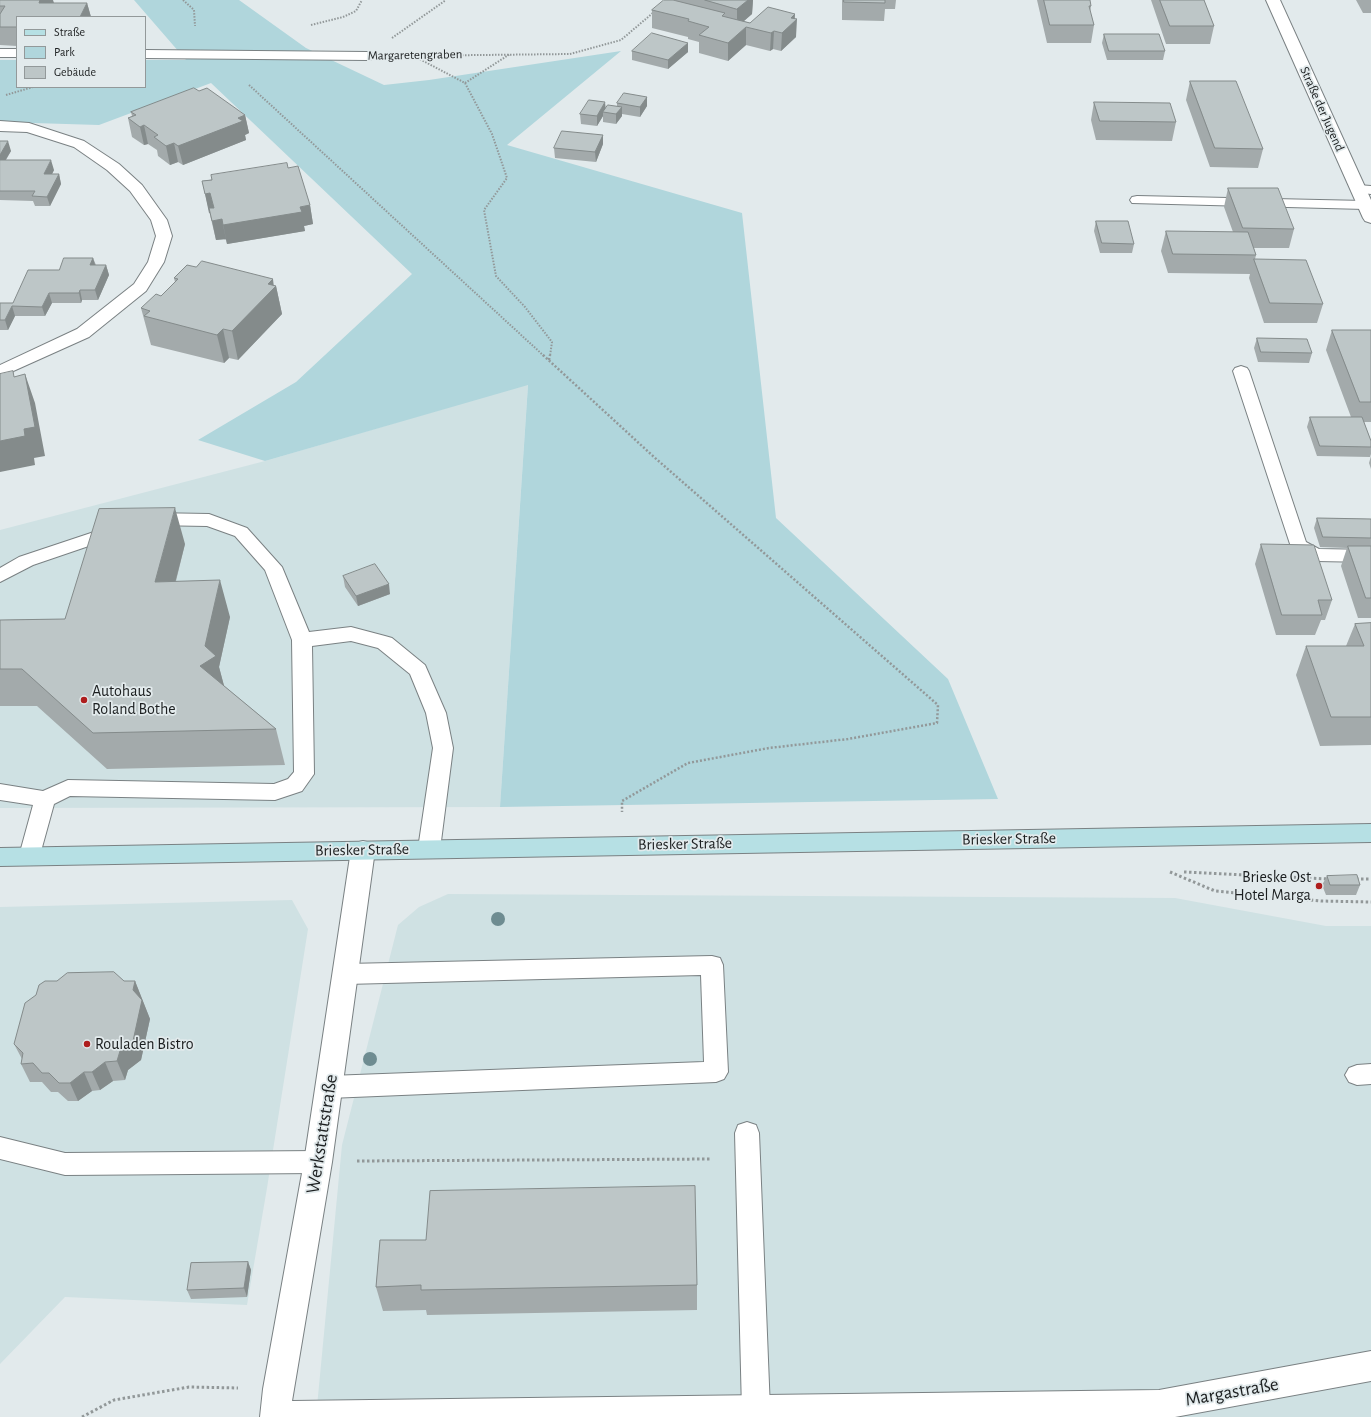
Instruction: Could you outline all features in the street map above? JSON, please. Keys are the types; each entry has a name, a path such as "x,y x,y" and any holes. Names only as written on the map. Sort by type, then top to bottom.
{"main road":[{"name":"Briesker Straße","path":"0,857 1371,833"}],"street":[{"name":"Straße der Jugend","path":"1273,0 1365,190 1368,211"},
{"path":"0,53 16,53"},
{"name":"Margaretengraben","path":"146,54 367,56"},
{"path":"0,126 29,128 79,144 113,167 136,188 159,220 164,236 156,262 140,287 83,333 0,372"},
{"name":"Werkstattstraße","path":"276,1408 318,1162 363,850"},
{"name":"Margastraße","path":"276,1408 756,1410 1159,1405 1371,1366"}],"lane":[{"path":"1137,200 1368,211"},
{"path":"1241,371 1298,546 1316,555 1371,556"},
{"path":"0,576 26,561 149,519 208,520 241,532 273,566 302,640 304,774 295,785 275,792 68,788 45,799 0,792"},
{"path":"302,640 351,634 385,644 418,670 436,713 443,748 429,849"},
{"path":"30,856 45,799"},
{"path":"329,1087 716,1072 712,965 346,974"},
{"path":"747,1133 756,1410"},
{"path":"0,1148 65,1164 318,1162"}],"path":[{"path":"367,56 446,0"},
{"name":"Margaretengraben","path":"367,56 570,54 621,40 656,10"},
{"path":"217,54 654,457 938,705 937,723 848,739 769,748 688,763 622,801 622,813"},
{"path":"465,83 510,54"},
{"path":"412,55 465,83 492,134 507,178 484,210 496,276 525,308 552,342 549,360"},
{"path":"0,97 31,88"},
{"path":"1170,871 1215,891 1321,901 1371,902"},
{"path":"318,1162 748,1159"},
{"path":"82,1417 114,1400 189,1387 276,1408"}],"shaded area":[{"path":"528,384 500,807 0,808 0,530 265,461"},
{"path":"448,894 1175,898 1326,926 1371,926 1371,1417 316,1417 342,1145 398,925 419,907"},
{"path":"292,900 308,929 247,1305 65,1297 0,1364 0,907"}],"green space":[{"path":"134,0 239,0 306,48 384,85 429,80 621,51 507,145 742,213 776,518 948,679 998,799 500,807 528,385 265,461 198,440 296,382 412,274 211,83 99,125 0,122 0,60 16,60 16,88 146,88 146,60 186,60"}],"building":[{"path":"0,0 40,0 39,3 87,3 80,16 16,16 16,27 0,27 0,14 5,6 0,6"},
{"path":"664,0 673,0 725,13 722,16 750,23 768,7 795,14 791,18 797,19 782,33 774,31 771,33 746,27 728,43 699,35 709,27 688,21 689,19 652,10"},
{"path":"705,0 748,0 737,9"},
{"path":"844,0 885,0 885,3 844,2"},
{"path":"1044,0 1090,0 1091,6 1089,6 1094,25 1050,25"},
{"path":"1160,0 1204,0 1214,26 1170,26"},
{"path":"652,33 688,43 668,60 632,51"},
{"path":"1104,34 1159,34 1165,51 1109,51"},
{"path":"1190,81 1236,81 1263,149 1215,148"},
{"path":"194,88 199,91 207,88 245,115 238,118 243,121 178,146 174,143 166,146 154,137 158,135 144,125 140,127 128,118 136,115 131,112"},
{"path":"624,93 647,97 640,107 617,103"},
{"path":"589,100 605,102 597,116 580,114"},
{"path":"1094,102 1170,103 1176,122 1100,121"},
{"path":"608,105 622,107 616,114 603,112"},
{"path":"562,131 603,135 595,152 554,148"},
{"path":"0,141 8,141 0,155"},
{"path":"0,160 51,160 44,174 59,174 47,197 32,196 35,191 0,191"},
{"path":"287,163 288,168 298,166 310,205 300,207 302,212 223,225 222,219 212,221 209,208 214,208 210,193 205,194 202,181 212,180 211,175"},
{"path":"1228,188 1278,188 1294,229 1243,228"},
{"path":"1096,221 1128,221 1134,244 1102,243"},
{"path":"1166,231 1248,232 1256,255 1173,254"},
{"path":"64,258 93,258 90,265 106,265 95,290 80,290 79,293 49,293 42,307 12,306 5,320 0,320 0,303 13,303 28,270 59,270"},
{"path":"1254,259 1306,260 1323,304 1270,303"},
{"path":"202,261 273,279 268,284 276,286 232,331 223,329 217,335 144,316 150,311 141,308 156,294 161,296 178,279 174,278 187,265 196,267"},
{"path":"1332,330 1371,330 1371,402 1360,402"},
{"path":"1257,338 1307,339 1312,353 1261,352"},
{"path":"13,371 14,377 25,374 35,427 24,429 25,436 0,441 0,374"},
{"path":"1310,417 1362,417 1371,441 1371,447 1320,446"},
{"path":"175,508 155,582 220,580 205,646 216,656 200,666 276,729 93,733 22,669 0,669 0,620 65,619 99,509"},
{"path":"1317,518 1371,519 1371,538 1323,537"},
{"path":"1261,544 1314,545 1332,600 1318,600 1322,615 1282,615"},
{"path":"1348,546 1371,546 1371,598 1366,598"},
{"path":"375,564 389,584 356,596 343,576"},
{"path":"1371,623 1371,717 1331,717 1306,646 1364,646 1355,624"},
{"path":"1357,875 1360,885 1330,885 1327,876"},
{"path":"114,972 124,981 135,981 133,990 142,1000 133,1041 120,1051 117,1061 105,1062 92,1072 84,1072 70,1083 59,1083 49,1073 42,1073 33,1063 21,1064 23,1053 14,1044 25,1003 36,995 39,985 45,981 57,981 67,973"},
{"path":"695,1186 697,1285 421,1290 421,1285 376,1287 380,1240 426,1240 430,1191"},
{"path":"248,1262 244,1288 187,1290 191,1263"}],"place":[{"name":"Autohaus Roland Bothe","path":"84,700"},
{"name":"Brieske Ost Hotel Marga","path":"1319,886"},
{"name":"Rouladen Bistro","path":"87,1044"}]}
